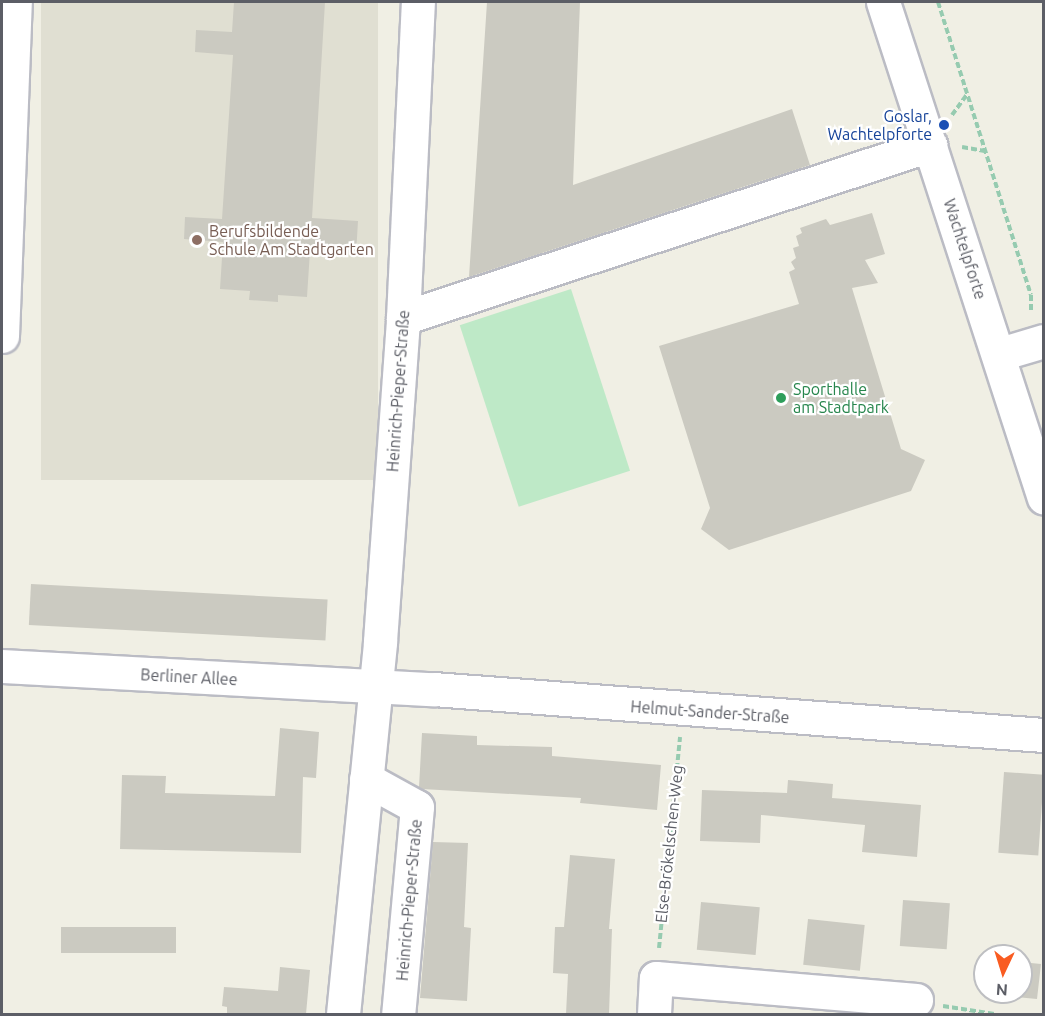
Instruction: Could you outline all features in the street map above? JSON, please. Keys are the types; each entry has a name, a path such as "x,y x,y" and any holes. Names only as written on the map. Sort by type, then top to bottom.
{"street":[{"path":"2,336 15,2"},
{"name":"Heinrich-Pieper-Straße","path":"343,1014 376,686 403,318 418,2"},
{"name":"Wachtelpforte","path":"883,2 940,145 1044,498"},
{"path":"403,318 940,145"},
{"path":"1000,354 1037,342"},
{"name":"Berliner Allee","path":"2,666 376,686"},
{"name":"Helmut-Sander-Straße","path":"376,686 682,711 1044,735"},
{"name":"Heinrich-Pieper-Straße","path":"366,779 417,807 398,1014"},
{"path":"654,1014 656,978 916,1000"}],"path":[{"path":"938,2 1031,295 1037,342"},
{"path":"950,117 967,94"},
{"path":"940,145 985,151"},
{"name":"Else-Brökelschen-Weg","path":"656,978 682,711"},
{"path":"916,1000 993,1014"}],"shaded area":[{"name":"Berufsbildende Schule Am Stadtgarten","path":"41,2 378,2 378,480 41,480"}],"green space":[{"path":"571,289 630,471 519,507 460,325"}],"building":[{"path":"234,2 325,2 312,218 358,221 356,254 310,251 307,297 278,295 278,302 249,300 250,291 220,289 223,242 184,239 185,217 222,219 233,55 195,52 196,30 232,32"},
{"path":"487,2 580,2 573,185 792,109 810,165 469,277"},
{"name":"Sporthalle am Stadtpark","path":"872,213 885,254 865,260 878,283 852,288 901,449 925,460 911,491 729,550 701,529 710,508 659,346 799,304 789,272 795,269 791,262 796,258 793,248 799,246 796,236 802,233 800,228 826,219 830,225"},
{"path":"31,584 328,600 325,640 29,625"},
{"path":"280,728 319,732 316,778 303,777 301,853 120,849 122,775 166,776 165,793 275,796"},
{"path":"422,733 477,736 477,745 552,747 552,756 661,765 657,810 580,803 581,798 422,789 419,787"},
{"path":"1004,772 1044,775 1038,856 998,853"},
{"path":"788,780 833,784 832,798 921,805 917,857 862,852 865,825 761,815 760,843 700,841 702,790 787,793"},
{"path":"433,842 468,843 464,927 471,928 467,1001 420,998"},
{"path":"570,855 615,859 609,929 612,929 609,1014 566,1014 568,974 553,973 555,927 564,927"},
{"path":"903,900 950,903 947,949 900,946"},
{"path":"701,902 760,907 756,955 697,950"},
{"path":"808,919 865,925 860,971 803,965"},
{"path":"61,927 176,927 176,953 61,953"},
{"path":"1033,963 1041,964 1037,999 1033,999"},
{"path":"280,967 310,970 306,1014 227,1014 227,1007 222,1006 224,987 278,991"}],"place":[{"name":"Goslar, Wachtelpforte","path":"944,125"},
{"name":"Berufsbildende Schule Am Stadtgarten","path":"197,240"},
{"name":"Sporthalle am Stadtpark","path":"781,398"}]}
